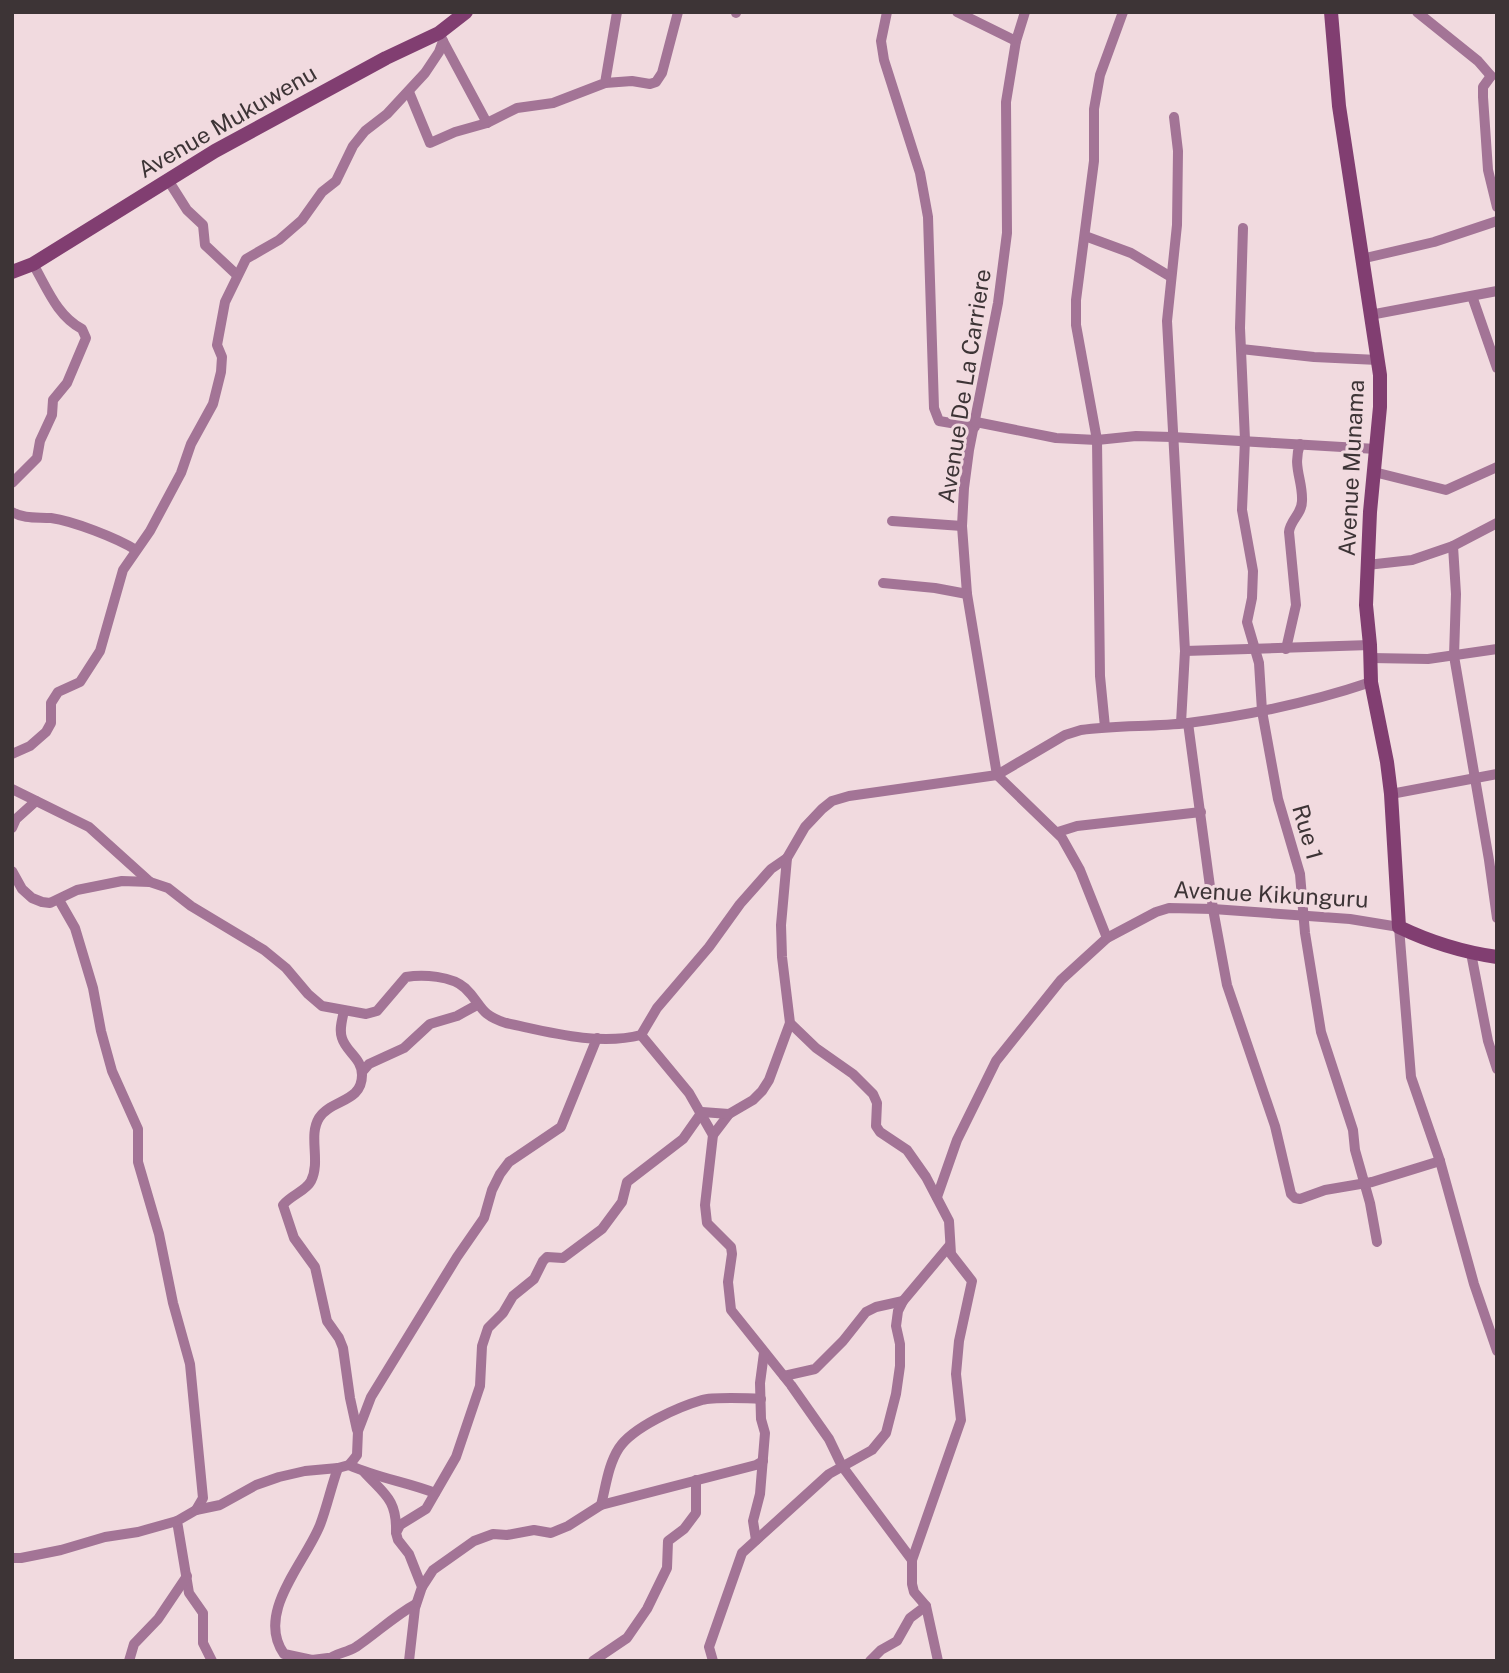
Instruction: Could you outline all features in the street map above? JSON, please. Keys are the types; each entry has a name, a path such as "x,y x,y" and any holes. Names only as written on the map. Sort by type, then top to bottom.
{"street":[{"name":"Avenue Mukuwenu","path":"12,272 33,264 227,144 386,58 441,37 466,12"},
{"path":"605,83 617,12"},
{"path":"409,92 429,143 486,123 517,108 553,103 605,83 632,81 650,84 656,82 662,73 678,12"},
{"path":"887,12 881,41 884,60 920,173 928,216 934,408 939,421 1056,438 1097,440 1136,436 1172,437 1376,449"},
{"path":"957,12 1016,41"},
{"name":"Avenue De La Carriere","path":"997,775 967,594 962,526 967,463 998,303 1007,233 1006,102 1016,41 1025,12"},
{"path":"1105,727 1100,676 1097,440 1076,325 1078,273 1094,161 1094,109 1100,75 1123,12"},
{"name":"Avenue Munama","path":"1331,12 1339,106 1378,360 1380,407 1370,512 1366,605 1371,682 1391,794 1399,926"},
{"path":"1417,12 1494,75 1483,87 1483,97 1488,170 1497,206"},
{"path":"12,754 30,746 46,732 51,723 51,703 58,692 80,682 100,651 122,570 150,531 181,473 191,444 214,404 222,359 217,347 220,324 225,302 237,275 249,255 279,240 302,220 322,192 336,181 353,146 365,131 409,92 434,61 441,37"},
{"path":"441,37 486,123"},
{"path":"1174,117 1178,151 1177,225 1167,321 1185,651 1185,723 1227,985 1275,1126 1294,1198 1300,1199 1325,1190 1372,1182 1440,1161"},
{"path":"168,180 187,210 203,225 205,245 237,275"},
{"path":"1361,259 1434,242 1497,221"},
{"name":"Rue 1","path":"1243,228 1241,349 1245,440 1242,510 1253,572 1252,598 1247,617 1259,663 1262,711 1278,799 1300,874 1321,1032 1353,1130 1355,1150 1377,1242"},
{"path":"1085,236 1132,253 1171,277"},
{"path":"12,483 37,458 40,441 52,415 53,400 66,383 86,338 82,329 69,323 60,312 33,264"},
{"path":"1370,315 1497,291"},
{"path":"1472,296 1497,368"},
{"path":"1241,349 1314,357 1378,360"},
{"path":"1286,649 1295,621 1289,532 1302,504 1296,471 1300,444"},
{"path":"1374,472 1446,490 1497,467"},
{"path":"12,512 21,517 51,519 89,529 124,542 136,550"},
{"path":"892,521 962,526"},
{"path":"1367,565 1412,560 1453,546 1497,523"},
{"path":"1453,546 1454,656 1497,918"},
{"path":"883,583 967,594"},
{"path":"1185,651 1286,649 1371,652 1428,659 1497,649"},
{"path":"12,871 22,889 32,898 50,903 76,890 122,881 150,882 168,888 191,906 264,950 286,968 307,994 323,1006 366,1014 377,1011 400,982 406,977 417,975 456,982 465,988 491,1018 506,1023 597,1038 628,1038 641,1035 657,1008 709,947 740,904 771,869 787,858 806,827 832,801 869,792 997,775 1065,735 1081,730 1185,723 1262,711 1333,695 1371,682"},
{"path":"1391,794 1497,774"},
{"path":"997,775 1058,832 1080,870 1107,939"},
{"path":"12,789 89,827 150,882"},
{"path":"12,828 16,819 36,801"},
{"path":"1058,832 1077,826 1201,812"},
{"path":"787,858 781,925 790,1023 769,1080 762,1091 753,1100 729,1114 713,1135 705,1205 707,1223 730,1247 732,1254 728,1282 731,1310 829,1439 842,1466 912,1560"},
{"path":"59,900 75,928 93,988 112,1071 138,1129 138,1162 156,1223 173,1303 190,1364 203,1498 196,1510"},
{"name":"Avenue Kikunguru","path":"937,1197 957,1140 996,1061 1061,980 1107,939 1156,912 1169,908 1213,909 1350,919 1399,926 1439,944 1497,957"},
{"path":"1399,926 1411,1077 1440,1161 1474,1284 1497,1351"},
{"path":"1471,953 1488,1041 1497,1069"},
{"path":"362,1072 369,1064 416,1040 430,1024 457,1016 477,1004"},
{"path":"12,1558 61,1550 104,1537 138,1532 177,1521 196,1510 220,1505 256,1485 279,1477 349,1465 357,1455 358,1431 343,1348 327,1321 315,1268 294,1238 283,1205 313,1179 314,1130 318,1119 323,1112 351,1098 361,1087 362,1072 356,1057 341,1035 344,1011"},
{"path":"790,1023 816,1048 853,1074 873,1094 877,1103 876,1126 880,1132 907,1150 937,1197 949,1221 951,1254 972,1282 959,1341 956,1374 961,1420 912,1560 914,1592 926,1606 938,1661"},
{"path":"641,1035 689,1093 713,1135"},
{"path":"358,1431 376,1389 484,1217 500,1174 509,1162 561,1127 597,1038"},
{"path":"702,1112 729,1114"},
{"path":"396,1533 400,1525 426,1509 456,1457 480,1386 482,1346 488,1328 503,1313 513,1296 534,1279 543,1261 547,1258 563,1258 603,1228 622,1202 627,1182 683,1139 702,1112"},
{"path":"713,1661 709,1647 742,1553 829,1474 872,1450 886,1433 897,1385 900,1344 896,1326 898,1311 903,1301 950,1245"},
{"path":"784,1377 815,1369 844,1341 866,1312 903,1301"},
{"path":"756,1539 752,1521 760,1494 765,1433 761,1419 760,1383 764,1353"},
{"path":"601,1505 611,1463 620,1446 648,1424 662,1415 702,1400 761,1399"},
{"path":"409,1661 416,1604 427,1577 443,1561 474,1541 493,1534 560,1530 601,1505 763,1461"},
{"path":"349,1465 363,1472 407,1482 435,1493"},
{"path":"338,1468 320,1526 280,1596 277,1643 284,1654 312,1660 327,1659 355,1648 379,1632 398,1614 416,1604"},
{"path":"363,1472 388,1496 393,1505 398,1540 409,1554 422,1587"},
{"path":"593,1661 626,1638 648,1609 667,1568 668,1541 684,1529 696,1513 696,1480"},
{"path":"177,1521 191,1597 203,1613 203,1643 212,1661"},
{"path":"129,1661 134,1644 158,1619 187,1576"},
{"path":"870,1661 881,1650 897,1641 911,1618 926,1606"}]}
